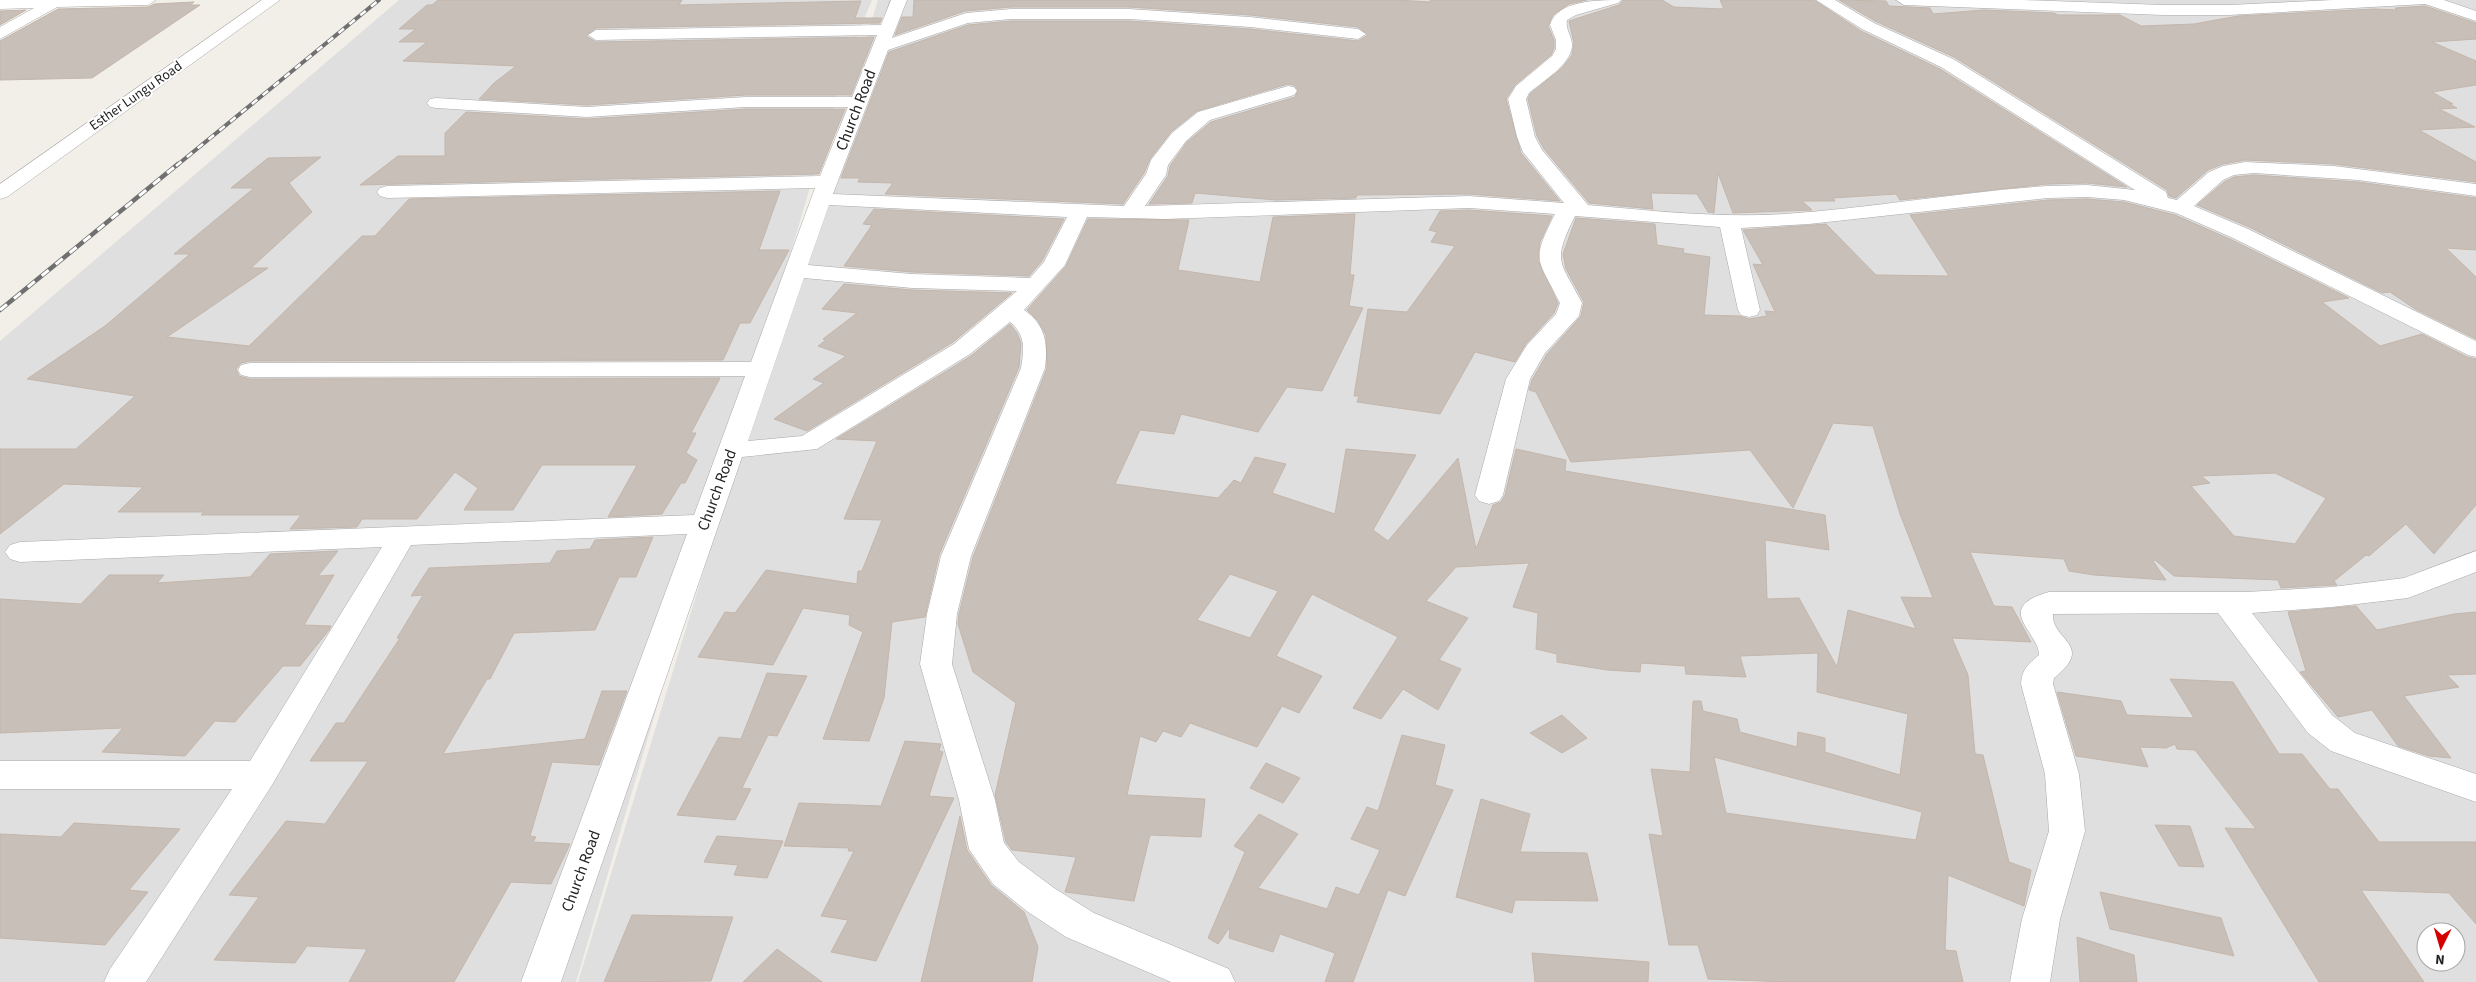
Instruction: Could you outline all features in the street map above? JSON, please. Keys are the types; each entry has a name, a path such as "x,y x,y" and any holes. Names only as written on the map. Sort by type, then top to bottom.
{"street":[{"path":"0,4 148,0"},
{"name":"Esther Lungu Road","path":"0,193 272,0"},
{"name":"Church Road","path":"541,982 825,190 898,0"},
{"path":"1181,17 1194,0"},
{"path":"1575,210 1533,152 1526,137 1517,99 1522,90 1558,59 1564,50 1564,40 1558,24 1560,18 1571,12 1614,0"},
{"path":"1824,0 1868,26 1947,63 2177,206 2243,236 2476,350"},
{"path":"1904,0 2029,2 2229,10 2421,0"},
{"path":"2429,0 2476,16"},
{"path":"0,34 57,1"},
{"path":"596,35 884,38 986,15 1072,13 1181,17 1358,34"},
{"path":"1132,212 1146,187 1156,175 1158,164 1179,137 1204,116 1288,91"},
{"path":"436,103 587,112 746,102 859,102"},
{"path":"2177,206 2208,180 2223,173 2243,169 2326,171 2381,176 2476,190"},
{"path":"387,192 825,190 1080,211 1132,212 1222,212 1469,202 1675,219 1729,221 1782,220 2042,192 2091,192 2140,197 2177,206"},
{"path":"1489,495 1518,379 1535,350 1567,316 1569,310 1571,303 1553,273 1548,260 1551,246 1575,210"},
{"path":"732,450 808,443 962,349 1010,310 1054,265 1080,211"},
{"path":"1729,221 1748,310"},
{"path":"796,271 912,281 1036,285"},
{"path":"1010,310 1031,327 1036,346 1032,368 956,556 942,614 936,664 977,800 987,849 1006,873 1040,900 1080,925 1215,982"},
{"path":"250,370 761,369"},
{"path":"20,552 705,524"},
{"path":"124,982 260,775 402,537"},
{"path":"2030,982 2041,919 2067,831 2062,774 2037,684 2038,673 2056,660 2055,646 2037,622 2038,608 2049,602 2227,603 2332,597 2408,588 2476,562"},
{"path":"2227,603 2320,724 2343,742 2476,788"},
{"path":"0,775 260,775"}],"shaded area":[{"path":"399,0 872,0 848,58 576,982 0,982 0,341"},
{"path":"878,0 2476,0 2476,982 578,982"}],"building":[{"path":"438,0 682,0 679,5 861,1 855,18 882,18 880,23 596,28 586,36 596,42 874,37 851,95 746,95 587,105 479,99 494,83 516,66 403,61 427,42 399,42 416,29 399,29 427,5 432,5"},
{"path":"914,0 1397,0 1431,2 1430,0 1587,0 1569,4 1553,15 1548,26 1554,40 1554,48 1551,55 1515,85 1506,99 1521,153 1560,201 1469,194 1357,195 1356,198 1276,200 1195,193 1192,203 1149,204 1168,176 1170,166 1187,142 1211,122 1295,97 1298,90 1294,85 1288,84 1197,111 1171,132 1150,159 1144,173 1123,204 885,194 893,183 858,182 860,178 841,178 889,52 968,25 1011,21 1129,21 1250,29 1358,41 1368,35 1358,27 1250,15 1129,7 1011,7 965,11 895,35 902,17 913,17"},
{"path":"1623,0 1662,0 1674,7 1724,9 1720,0 1814,0 1861,31 1940,69 2127,187 2087,183 2048,184 1900,200 1896,194 1833,198 1835,201 1802,201 1812,210 1733,213 1718,173 1714,213 1708,212 1697,194 1651,193 1653,209 1589,203 1544,149 1537,136 1528,99 1530,94 1562,68 1572,55 1574,43 1569,21 1619,5"},
{"path":"1839,0 1886,1 1889,6 1930,8 1933,14 1984,10 2054,13 2058,15 2120,15 2141,26 2194,24 2238,16 2374,9 2397,10 2395,8 2425,6 2476,23 2476,39 2432,42 2476,61 2476,85 2432,92 2457,108 2439,109 2475,127 2419,130 2476,162 2476,182 2334,164 2245,160 2223,164 2208,170 2176,198 2169,196 2167,190 1954,57 1875,21"},
{"path":"194,2 190,5 200,5 92,78 0,80 0,41 58,9 148,7 154,4"},
{"path":"26,10 0,25 0,11"},
{"path":"746,109 845,109 819,174 360,185 398,156 445,156 445,133 466,112 587,119"},
{"path":"321,157 289,183 312,212 251,268 268,268 167,337 249,346 362,236 375,236 409,199 780,191 759,250 789,250 750,323 740,323 723,360 250,361 241,363 236,369 239,376 250,379 720,378 691,433 696,433 686,453 697,460 685,483 681,483 662,514 608,517 637,465 542,465 513,510 464,510 478,488 455,472 417,519 362,519 357,527 290,529 301,515 201,515 204,512 118,512 143,487 64,484 0,534 0,449 76,449 135,396 27,379 105,326 190,254 174,254 254,188 231,188 268,158"},
{"path":"2254,175 2358,182 2476,198 2476,250 2446,248 2476,277 2476,339 2415,309 2390,292 2382,293 2249,227 2197,205 2224,182 2234,177"},
{"path":"2087,199 2124,202 2175,215 2232,240 2349,298 2322,302 2380,346 2422,334 2467,357 2476,359 2476,505 2434,554 2406,524 2369,556 2366,555 2334,581 2337,585 2281,588 2278,580 2174,576 2155,560 2153,561 2166,580 2094,575 2069,571 2064,559 1970,552 1994,606 2012,607 2031,642 1952,638 1968,675 1975,754 1983,755 2009,862 2031,870 2024,906 1948,875 1945,950 1956,951 1963,982 1787,982 1708,979 1698,945 1669,945 1649,834 1663,836 1651,769 1690,772 1693,701 1701,701 1703,711 1737,719 1740,732 1797,747 1798,732 1825,738 1825,752 1900,775 1908,714 1817,692 1818,653 1740,656 1746,677 1686,674 1685,666 1641,663 1640,672 1607,670 1557,662 1557,654 1536,649 1538,613 1513,607 1529,563 1456,567 1426,601 1468,618 1439,660 1461,669 1438,710 1403,689 1381,719 1353,708 1398,637 1312,594 1276,656 1322,676 1299,713 1282,706 1257,747 1190,723 1181,737 1163,731 1156,742 1140,736 1127,795 1205,799 1201,837 1150,835 1134,901 1065,892 1076,857 1012,850 1006,842 995,795 1016,703 973,672 958,624 959,614 973,557 1047,368 1046,335 1038,321 1027,310 1066,266 1088,219 1189,220 1178,270 1260,282 1273,217 1355,214 1350,275 1354,275 1349,306 1363,308 1322,391 1287,387 1258,432 1181,414 1174,434 1140,430 1115,484 1218,498 1234,480 1241,483 1255,457 1286,464 1272,493 1335,514 1346,449 1416,455 1373,530 1388,541 1458,458 1476,549 1493,505 1501,502 1505,495 1516,449 1566,460 1565,471 1825,515 1829,550 1765,540 1767,599 1799,598 1837,667 1848,610 1916,629 1901,597 1933,598 1900,514 1873,426 1833,423 1793,508 1750,450 1571,462 1536,392 1529,390 1532,380 1547,354 1581,316 1584,302 1566,269 1563,254 1576,218 1655,224 1657,245 1684,249 1683,253 1710,257 1704,315 1739,316 1749,319 1767,316 1765,311 1775,312 1753,264 1763,265 1743,230 1826,224 1876,275 1949,276 1910,215 2048,200","holes":["2275,473 2326,498 2295,544 2234,536 2191,486 2210,483 2201,476","1230,574 1278,591 1250,638 1197,620","1714,757 1922,812 1916,840 1726,813"]},
{"path":"874,209 1064,219 1042,261 1029,276 912,272 844,266 872,225 863,224"},
{"path":"1469,210 1552,216 1540,242 1538,260 1558,303 1554,313 1526,344 1515,362 1475,352 1440,414 1357,402 1359,396 1354,396 1368,309 1407,312 1455,246 1431,242 1437,232 1429,230 1440,211"},
{"path":"844,284 912,290 1012,293 953,342 807,431 774,419 824,383 813,379 846,356 818,346 826,340 823,339 857,313 822,309"},
{"path":"1010,324 1017,333 1021,343 1019,367 939,555 925,617 892,622 884,698 869,741 823,739 863,632 849,625 850,615 803,608 773,665 698,657 725,612 735,613 766,570 857,584 858,571 862,571 882,520 844,519 877,441 836,439 971,356"},
{"path":"653,537 636,577 619,577 595,630 514,633 490,679 487,679 443,754 585,739 602,691 627,691 599,765 552,762 530,836 536,837 533,842 570,844 551,884 511,882 454,982 349,982 367,949 307,946 295,963 214,960 259,897 229,895 286,821 325,824 368,761 310,761 336,723 344,723 400,638 397,638 423,595 411,596 429,568 550,563 557,551 590,549 595,540"},
{"path":"338,551 318,576 334,575 304,625 331,626 329,630 300,666 283,666 235,722 215,721 185,756 102,752 123,728 0,733 0,599 81,604 109,575 164,575 157,583 250,577 270,554"},
{"path":"2356,606 2377,630 2454,614 2476,612 2476,674 2447,675 2459,687 2404,696 2451,758 2429,756 2398,746 2372,710 2338,717 2300,672 2306,671 2288,612"},
{"path":"767,673 807,676 777,736 768,735 742,788 751,789 735,820 677,815 719,737 741,739"},
{"path":"2170,679 2233,682 2279,754 2302,754 2330,789 2338,789 2379,842 2476,842 2476,924 2449,893 2361,890 2424,982 2319,982 2225,828 2256,829 2195,750 2177,749 2175,744 2166,748 2140,747 2148,767 2076,756 2057,692 2121,701 2127,715 2194,718"},
{"path":"1562,715 1587,738 1562,753 1530,733"},
{"path":"1402,735 1445,745 1435,785 1453,790 1405,896 1388,890 1353,982 1325,982 1335,953 1280,934 1273,952 1229,938 1230,927 1218,944 1208,938 1245,852 1234,846 1259,814 1298,834 1258,888 1327,909 1336,887 1359,895 1380,850 1351,839 1367,807 1378,811"},
{"path":"905,741 941,744 939,751 943,752 929,796 954,798 876,961 831,952 848,920 821,916 854,851 848,851 849,848 784,846 799,803 881,806"},
{"path":"1266,763 1300,778 1283,803 1250,788"},
{"path":"1481,799 1530,814 1520,852 1587,853 1598,901 1515,900 1512,913 1456,897"},
{"path":"960,816 967,850 991,885 1024,912 1038,947 1032,982 921,982"},
{"path":"74,823 180,829 129,890 148,892 105,945 0,938 0,834 61,837"},
{"path":"2155,825 2190,826 2204,867 2179,866"},
{"path":"717,836 783,841 767,878 734,875 738,865 704,862"},
{"path":"2100,892 2221,918 2234,956 2110,929"},
{"path":"632,915 733,917 711,981 604,982"},
{"path":"2077,937 2134,955 2137,982 2080,982"},
{"path":"777,949 822,982 743,982"},
{"path":"1532,953 1649,962 1648,982 1535,982"}],"railway":[{"path":"176,166 379,0"},
{"path":"0,310 178,164"}]}
